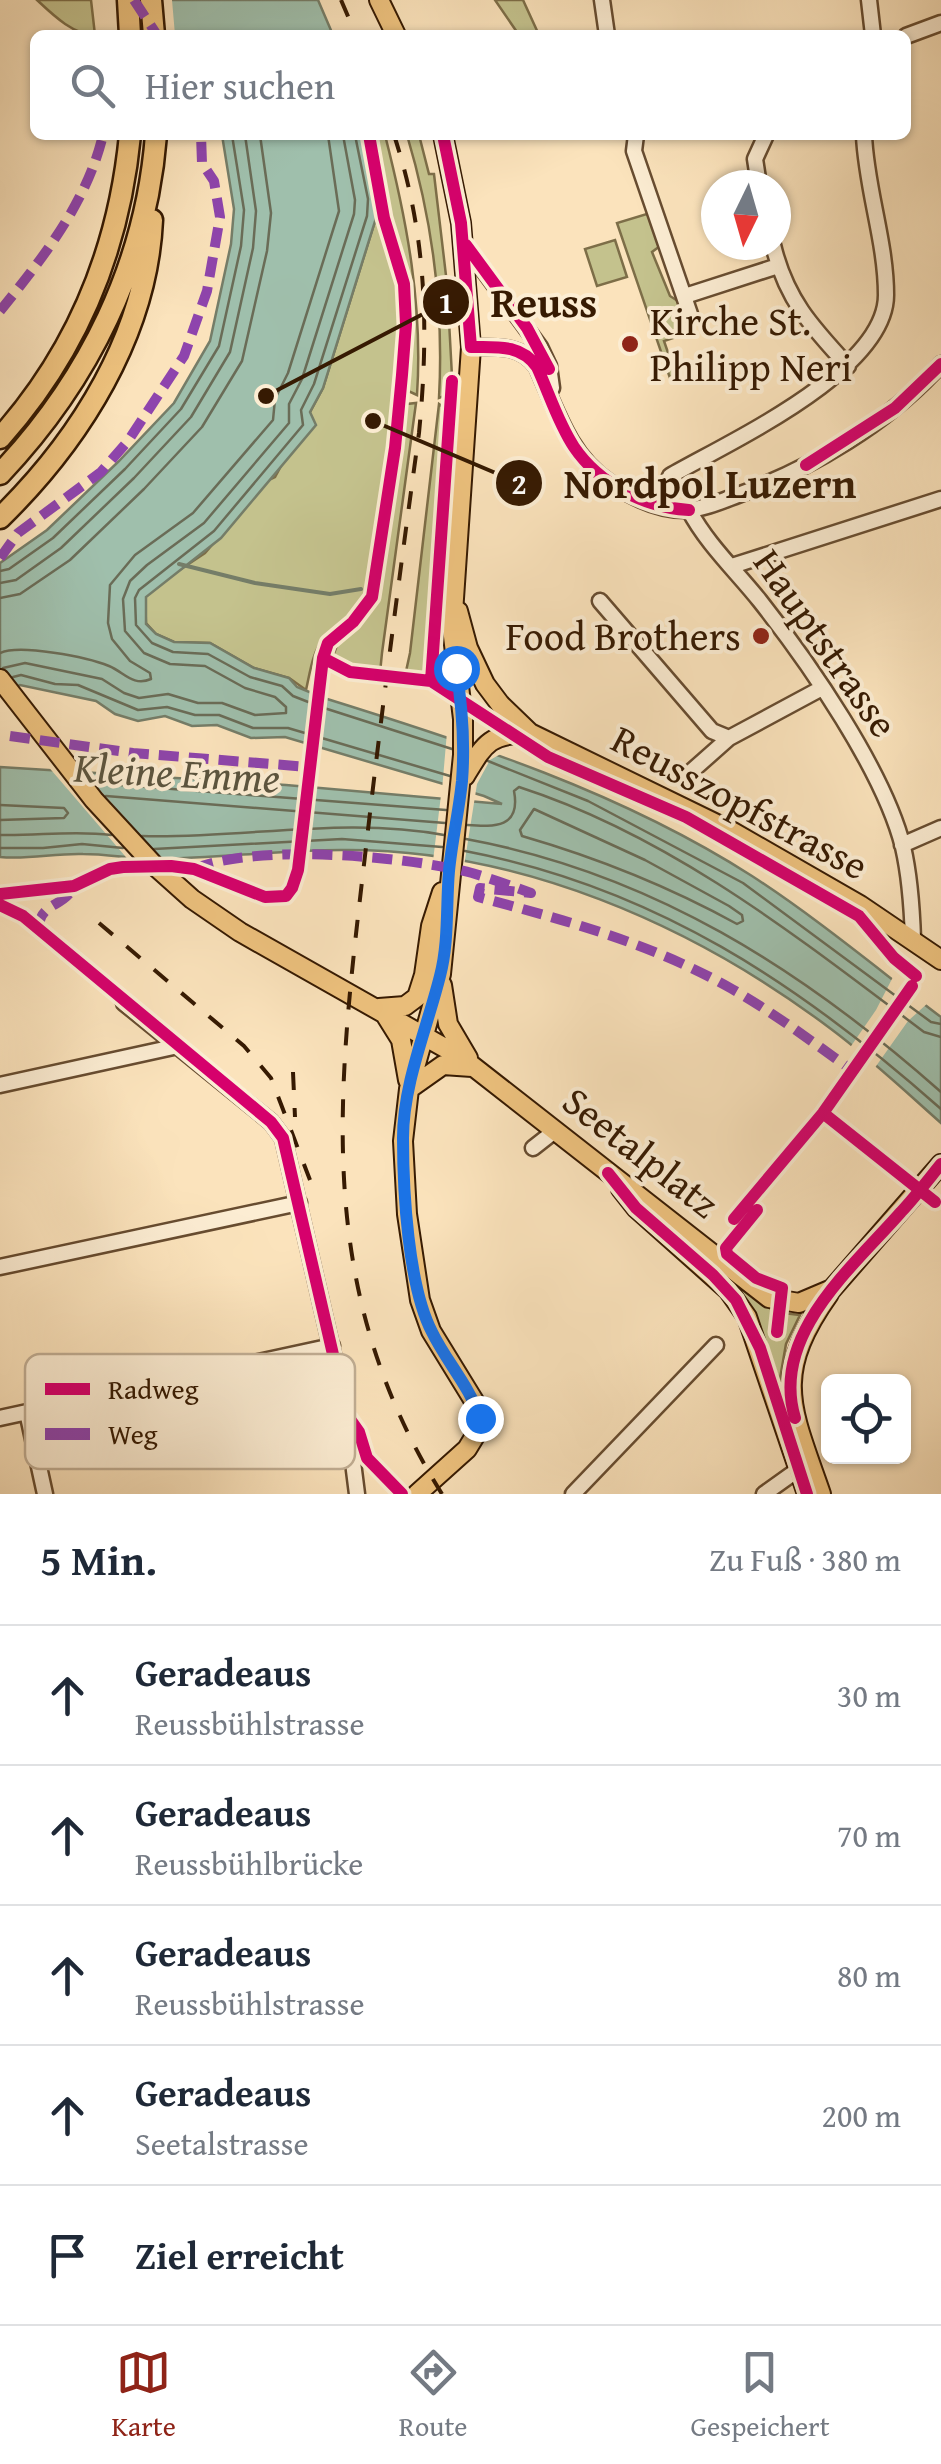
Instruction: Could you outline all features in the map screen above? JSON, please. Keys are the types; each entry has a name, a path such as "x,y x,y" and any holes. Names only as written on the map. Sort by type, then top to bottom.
{"highway":[{"path":"128,0 130,30"},
{"path":"152,0 154,30"},
{"path":"0,438 53,369 92,295 119,212 129,140"},
{"path":"0,518 29,488 84,415 130,324 151,250 155,140"},
{"path":"0,474 61,402 87,362 125,280 151,184"}],"main road":[{"path":"378,0 393,30"},
{"path":"416,1494 467,1449 481,1422 474,1401 431,1331 420,1300 403,1161 409,1088 441,974 449,871 462,780 464,730 452,642 471,347 463,242 444,140"},
{"name":"Reusszopfstrasse","path":"454,596 477,670 491,694 530,734 732,832 913,939 941,960"},
{"name":"Seetalplatz","path":"0,679 80,784 167,877 206,910 379,1008 473,1067 769,1298 800,1302 832,1289"},
{"path":"462,780 493,738 530,734"},
{"path":"379,1008 405,1006 417,997 431,926 449,871"},
{"path":"441,974 448,1024 473,1067"},
{"path":"379,1008 401,1040 409,1088"},
{"path":"409,1088 444,1065 473,1067"},
{"path":"821,1494 793,1412 790,1383 796,1350 832,1289 941,1164"},
{"path":"608,1173 636,1208 713,1274 736,1300 760,1348 807,1494"}],"street":[{"path":"602,0 606,30"},
{"path":"870,0 873,30"},
{"path":"911,34 941,22"},
{"path":"635,140 634,151 690,314"},
{"path":"757,170 755,160 764,140"},
{"path":"670,476 801,400 848,366 869,340 887,298 865,140"},
{"path":"463,242 540,346 549,366 556,408"},
{"path":"777,260 796,307 848,366"},
{"path":"685,296 778,266"},
{"path":"471,347 506,347 529,357 573,446 607,480 656,506 689,510 776,481 806,465 895,408 941,364"},
{"path":"732,566 941,500"},
{"name":"Hauptstrasse","path":"689,510 708,541 774,618 871,768 902,845 912,900 913,939"},
{"path":"600,601 712,731 729,738"},
{"path":"685,777 729,738 822,688"},
{"path":"902,845 941,828"},
{"path":"124,1003 272,1122 283,1138 334,1354"},
{"path":"0,1085 178,1046"},
{"path":"532,1148 556,1130"},
{"path":"0,1267 299,1203"},
{"path":"574,1494 716,1344"},
{"path":"295,1354 332,1346"},
{"path":"0,1418 25,1412"},
{"path":"40,1469 45,1494"},
{"path":"354,1469 357,1494"},
{"path":"764,1494 799,1469"}],"shaded area":[{"path":"37,0 91,0 94,30 76,30"},
{"path":"495,0 523,0 537,30 516,30"},
{"path":"374,140 386,140 406,232 418,329 417,395 406,390 409,325 395,230"},
{"path":"408,140 420,140 429,174 434,174 447,284 452,376 447,376 447,395 439,398 440,331 435,265"},
{"path":"650,213 660,246 652,252 670,296 684,305 691,332 664,341 677,379 671,381 617,223"},
{"path":"386,216 402,283 403,323 370,585 357,608 320,644 306,690 289,678 254,668 210,643 174,642 156,634 146,623 145,597 205,553 267,481 275,477 323,388 376,218"},
{"path":"615,240 627,277 597,286 585,249"},
{"path":"416,403 380,673 345,664 333,656 339,640 356,629 380,592 404,409 407,404"},
{"path":"439,404 447,410 446,431 428,674 422,678 405,676"},
{"path":"722,1271 775,1312 800,1315 786,1344 778,1390 719,1274"}],"water":[{"path":"152,0 318,0 331,30 169,30"},
{"path":"223,140 365,140 378,199 376,218 323,388 310,412 316,425 221,538 146,597 146,624 156,634 174,642 210,643 254,668 289,678 297,687 324,698 490,752 598,795 651,819 752,876 941,1017 941,1123 831,1029 721,956 600,899 537,878 472,862 407,853 341,850 159,859 83,854 0,857 0,767 286,785 502,804 285,737 251,738 217,725 192,726 165,716 138,721 115,714 96,701 20,685 0,695 0,563 47,530 174,403 210,341 231,244 234,209"}],"pier":[{"path":"147,0 172,0 175,30 163,30"},
{"path":"447,732 506,751 490,760 477,784 464,866 433,861 441,795 470,797 442,790"},
{"path":"46,764 78,766 166,863 131,863"},
{"path":"894,975 929,1002 908,1021 874,1069 849,1049"}],"waterway":[{"path":"179,564 255,583 330,594 361,589"}],"railway":[{"path":"341,0 354,30"},
{"path":"395,140 419,246 424,357 419,433 356,934 343,1099 344,1179 352,1258 370,1336 399,1415 442,1494"},
{"path":"99,923 244,1046 271,1078 310,1180"},
{"path":"293,1072 295,1117"}],"marked path":[{"path":"134,0 154,30"},
{"path":"0,311 75,206 102,140"},
{"path":"0,558 18,533 101,472 128,441 184,356 207,291 220,217 214,181 202,163 201,140"},
{"path":"783,477 794,499"},
{"path":"10,736 133,753 309,767"},
{"path":"194,869 221,861 292,854 372,857 479,875 531,893 480,888 478,897 608,935 702,973 763,1008 853,1071"},
{"path":"39,930 42,915 72,890"}],"cycle path":[{"path":"0,894 74,886 110,869 171,866 194,869 265,897 286,896 292,888 298,870 323,658 328,643 353,622 372,597 395,448 406,324 404,284 384,218 370,140"},
{"path":"444,140 461,223 471,347 507,348 531,360 574,447 610,483 656,505 689,510"},
{"path":"466,245 527,328 549,369"},
{"path":"806,465 895,408 941,364"},
{"path":"431,681 452,381"},
{"path":"323,658 350,672 431,681 548,757 686,817 859,916 894,958 916,976"},
{"path":"0,905 23,916 271,1122 283,1138 333,1354"},
{"path":"734,1219 823,1113 912,986"},
{"path":"823,1113 935,1202"},
{"path":"795,1418 790,1388 794,1359 805,1331 839,1280 941,1164"},
{"path":"608,1173 636,1208 736,1300 760,1348 807,1494"},
{"path":"757,1210 726,1248 727,1254 756,1278 782,1288 777,1332"},
{"path":"355,1426 367,1458 402,1494"}],"place":[{"name":"Kirche St. Philipp Neri","path":"630,344"},
{"name":"Reuss","path":"266,396"},
{"name":"Nordpol Luzern","path":"373,421"},
{"name":"Food Brothers","path":"761,636"}],"route":[{"path":"456,668 462,700 462,780 449,871 441,974 409,1088 402,1141 407,1214 424,1316 480,1418"}],"water label":[{"name":"Kleine Emme","path":"177,772"}]}
